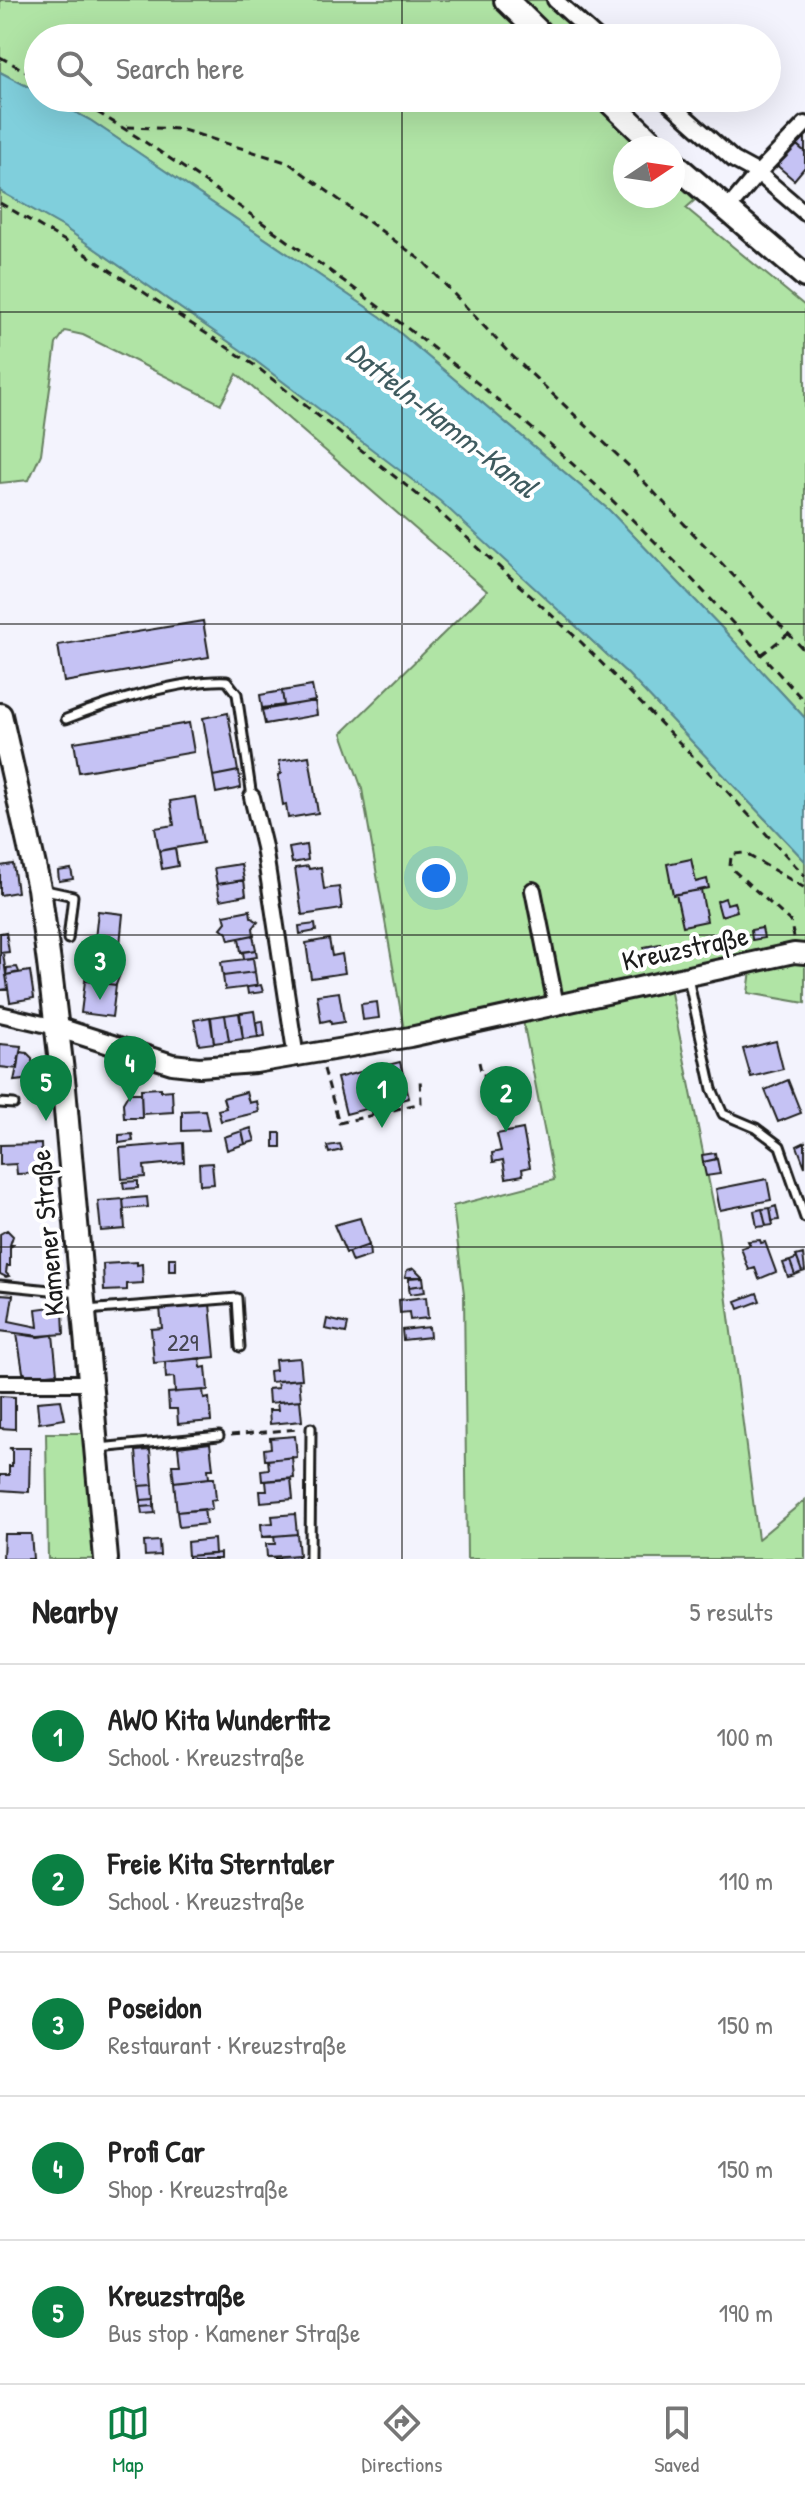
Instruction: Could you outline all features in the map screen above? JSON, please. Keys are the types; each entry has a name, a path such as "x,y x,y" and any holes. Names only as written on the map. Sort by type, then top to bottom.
{"main road":[{"path":"506,0 531,24"},
{"path":"621,112 646,136"},
{"path":"685,173 805,276"},
{"name":"Kamener Straße","path":"0,715 39,888 56,1027 106,1559"}],"street":[{"path":"555,0 582,24"},
{"path":"680,112 734,160 758,173 805,213"},
{"path":"727,210 805,124"},
{"path":"252,797 264,847 296,1058"},
{"path":"533,890 556,1005"},
{"name":"Kreuzstraße","path":"0,1014 56,1027 172,1064 199,1067 322,1054 800,954"},
{"path":"0,1383 91,1383"}],"lane":[{"path":"66,719 96,707 139,696 211,681 227,681 237,694 252,797"},
{"path":"39,888 73,896 68,939"},
{"path":"688,976 712,1089 723,1114 756,1128 780,1146 802,1195 805,1218"},
{"path":"0,1103 14,1104"},
{"path":"0,1285 83,1302 237,1298 240,1347"},
{"path":"310,1559 311,1428"},
{"path":"97,1448 219,1436"}],"path":[{"path":"0,57 24,70"},
{"path":"97,112 192,172 403,323 517,417 647,533 805,702"},
{"path":"123,127 180,129 289,163 425,263 509,353 630,467 805,651"},
{"path":"0,203 72,245 257,367 438,511 581,642 805,876"},
{"path":"761,655 788,634"},
{"path":"800,954 790,921 733,870 731,857 744,853 805,888"},
{"path":"322,1054 339,1123 421,1103 420,1076"},
{"path":"479,1062 482,1075 506,1075 512,1108 504,1121 506,1132"},
{"path":"372,1108 373,1115"},
{"path":"219,1436 311,1428"}],"green space":[{"path":"0,0 569,0 574,6 568,24 24,24 24,85 0,72"},
{"path":"75,112 604,112 629,136 613,136 613,208 685,208 685,190 695,200 686,208 805,306 805,718 609,510 381,317"},
{"path":"0,191 62,226 248,355 441,501 628,674 805,861 805,1003 748,993 751,970 667,973 716,1217 758,1539 805,1500 805,1559 467,1559 464,1294 453,1206 554,1180 520,1005 404,1030 362,789 342,733 487,591 237,374 221,404 83,335 65,331 56,344 41,454 29,480 0,483"},
{"path":"46,1433 103,1433 111,1559 48,1559"}],"water":[{"name":"Datteln-Hamm-Kanal","path":"0,72 24,85 24,112 75,112 90,120 381,317 609,510 805,718 805,861 628,674 440,501 248,355 62,226 0,191"}],"building":[{"path":"805,136 805,152 796,144"},
{"path":"793,142 805,152 805,167 794,180 774,163"},
{"path":"203,621 209,657 64,682 58,645"},
{"path":"312,686 315,701 284,706 282,691"},
{"path":"282,691 284,705 262,708 260,695"},
{"path":"315,701 317,715 265,724 262,710"},
{"path":"228,713 238,771 213,776 203,718"},
{"path":"189,723 194,752 79,772 74,742"},
{"path":"309,756 318,813 288,818 278,775 281,774 279,761"},
{"path":"239,771 241,788 216,793 213,776"},
{"path":"195,797 203,843 159,851 155,828 174,825 170,801"},
{"path":"306,845 308,860 292,863 289,848"},
{"path":"175,848 178,866 162,869 159,851"},
{"path":"691,859 696,882 707,879 709,888 673,895 667,864"},
{"path":"13,864 17,892 0,895 0,866"},
{"path":"241,864 244,880 217,884 214,868"},
{"path":"308,866 309,869 321,867 324,889 339,887 342,909 302,915 295,868"},
{"path":"71,869 73,879 59,881 58,871"},
{"path":"244,880 246,895 220,900 217,884"},
{"path":"701,890 707,921 683,926 676,894"},
{"path":"725,898 727,904 734,902 737,911 721,916 717,901"},
{"path":"250,910 251,917 258,922 253,928 254,935 229,940 221,928 226,922 224,915"},
{"path":"98,911 123,914 118,965 111,964 110,970 92,967"},
{"path":"315,924 316,931 300,934 299,926"},
{"path":"762,928 764,938 752,940 751,930"},
{"path":"6,932 9,952 0,953 0,933"},
{"path":"253,935 256,950 241,952 239,938"},
{"path":"329,939 332,956 342,954 345,973 311,978 306,943"},
{"path":"660,944 660,955 646,958 644,947"},
{"path":"256,950 257,957 244,959 243,952"},
{"path":"0,953 3,953 8,989 0,990"},
{"path":"253,958 255,972 223,976 221,962"},
{"path":"111,964 118,965 116,974 120,974 116,985 109,984"},
{"path":"87,966 110,970 109,984 85,981"},
{"path":"17,967 19,972 6,975 7,968"},
{"path":"30,971 34,998 10,1002 6,975"},
{"path":"255,972 257,986 225,990 223,976"},
{"path":"85,981 116,985 112,1017 81,1013"},
{"path":"261,985 263,992 248,994 247,987"},
{"path":"339,992 344,1022 321,1022 317,995"},
{"path":"377,1002 379,1018 363,1020 361,1004"},
{"path":"254,1011 258,1037 243,1039 240,1013"},
{"path":"239,1013 243,1039 229,1041 225,1015"},
{"path":"225,1015 229,1041 214,1043 211,1017"},
{"path":"210,1017 214,1043 199,1045 194,1020"},
{"path":"263,1021 265,1036 258,1037 256,1022"},
{"path":"776,1041 783,1069 751,1077 743,1049"},
{"path":"0,1044 21,1046 18,1069 0,1067"},
{"path":"20,1052 32,1058 33,1079 14,1081"},
{"path":"400,1062 409,1098 381,1105 372,1069"},
{"path":"372,1069 381,1105 346,1114 337,1078"},
{"path":"788,1080 801,1113 778,1122 765,1090"},
{"path":"161,1088 161,1091 172,1090 173,1112 142,1114 141,1089"},
{"path":"246,1092 249,1103 257,1101 259,1112 221,1121 218,1110 226,1108 223,1098"},
{"path":"129,1093 141,1093 142,1118 124,1118 123,1103"},
{"path":"205,1110 209,1130 182,1131 182,1111"},
{"path":"251,1128 255,1141 245,1144 242,1131"},
{"path":"523,1129 530,1167 522,1169 523,1175 506,1178 503,1160 493,1162 492,1153 501,1151 497,1134"},
{"path":"242,1131 245,1144 227,1150 224,1137"},
{"path":"274,1133 281,1133 281,1147 274,1147"},
{"path":"132,1134 133,1141 119,1143 119,1135"},
{"path":"805,1142 805,1167 797,1146"},
{"path":"183,1143 184,1162 144,1166 145,1177 122,1179 120,1148"},
{"path":"41,1144 42,1173 17,1174 16,1164 0,1165 0,1145"},
{"path":"340,1144 342,1150 329,1153 327,1146"},
{"path":"715,1153 716,1159 703,1162 702,1155"},
{"path":"717,1159 720,1174 706,1176 703,1162"},
{"path":"212,1163 214,1184 200,1185 199,1164"},
{"path":"767,1179 771,1200 720,1210 716,1189"},
{"path":"138,1181 138,1188 124,1189 123,1182"},
{"path":"147,1197 148,1207 124,1209 123,1199"},
{"path":"123,1199 125,1229 101,1231 98,1201"},
{"path":"776,1206 779,1220 772,1221 770,1208"},
{"path":"770,1208 773,1225 766,1226 762,1209"},
{"path":"762,1209 766,1226 757,1227 754,1211"},
{"path":"360,1218 369,1245 346,1253 334,1225"},
{"path":"7,1230 13,1236 10,1245 13,1245 10,1247 10,1266 7,1266 6,1273 9,1276 6,1277 0,1274 0,1234"},
{"path":"760,1240 761,1243 765,1242 776,1272 759,1279 755,1268 749,1270 741,1248 750,1245 748,1241"},
{"path":"369,1245 370,1256 352,1262 348,1252"},
{"path":"803,1254 805,1271 802,1272 796,1256"},
{"path":"169,1258 176,1258 176,1271 169,1271"},
{"path":"797,1258 802,1272 795,1275 790,1261"},
{"path":"790,1261 795,1275 788,1277 783,1263"},
{"path":"137,1262 137,1265 142,1264 143,1283 127,1284 127,1290 104,1291 103,1264"},
{"path":"414,1268 423,1277 405,1277 407,1270"},
{"path":"423,1277 424,1285 409,1287 409,1278"},
{"path":"424,1285 425,1292 410,1294 409,1287"},
{"path":"757,1293 760,1301 739,1309 736,1301"},
{"path":"0,1294 13,1295 9,1321 38,1327 36,1309 51,1307 52,1311 63,1310 64,1334 39,1336 0,1331"},
{"path":"426,1297 428,1318 410,1320 409,1312 400,1313 399,1300"},
{"path":"210,1304 215,1357 154,1363 151,1329 162,1328 160,1308"},
{"path":"327,1319 348,1324 346,1333 325,1329"},
{"path":"429,1327 430,1337 403,1340 402,1330"},
{"path":"17,1334 38,1337 53,1335 57,1373 29,1376 23,1372"},
{"path":"200,1358 201,1368 206,1367 208,1390 175,1392 174,1377 166,1378 165,1362"},
{"path":"300,1358 302,1379 270,1382 269,1371 276,1370 275,1360"},
{"path":"299,1379 301,1400 269,1403 268,1389 278,1388 277,1381"},
{"path":"203,1390 204,1399 209,1398 211,1421 178,1424 177,1409 169,1409 168,1393"},
{"path":"0,1396 15,1397 15,1429 0,1428"},
{"path":"61,1400 65,1419 39,1423 37,1402"},
{"path":"300,1400 302,1421 270,1424 269,1410 278,1410 277,1402"},
{"path":"295,1436 297,1457 265,1460 264,1449 271,1448 270,1438"},
{"path":"210,1443 213,1469 208,1469 209,1478 174,1482 172,1465 180,1465 178,1447"},
{"path":"9,1448 30,1448 29,1492 0,1490 0,1475 9,1475 9,1466 12,1466 12,1449"},
{"path":"150,1450 153,1485 139,1486 136,1451"},
{"path":"292,1457 294,1478 262,1481 261,1470 269,1469 268,1460"},
{"path":"214,1478 216,1499 211,1500 212,1509 177,1512 174,1482"},
{"path":"291,1479 293,1499 261,1502 260,1491 267,1491 266,1481"},
{"path":"153,1485 154,1499 141,1500 139,1486"},
{"path":"154,1499 154,1506 141,1507 141,1500"},
{"path":"154,1506 155,1513 142,1514 141,1507"},
{"path":"204,1509 206,1524 179,1527 177,1512"},
{"path":"295,1514 297,1534 262,1537 261,1524 273,1523 272,1516"},
{"path":"4,1534 31,1534 33,1559 3,1559"},
{"path":"297,1534 299,1555 267,1557 266,1544 275,1544 274,1536"},
{"path":"214,1539 215,1554 188,1556 187,1542"},
{"path":"159,1541 160,1555 145,1556 144,1542"},
{"path":"220,1553 220,1559 188,1559 188,1556"},
{"path":"297,1555 298,1559 275,1559 275,1557"}],"place":[{"name":"Poseidon","path":"100,1000"},
{"name":"Profi Car","path":"130,1102"},
{"name":"Kreuzstraße","path":"46,1121"},
{"name":"AWO Kita Wunderfitz","path":"382,1128"},
{"name":"Freie Kita Sterntaler","path":"506,1132"}]}
